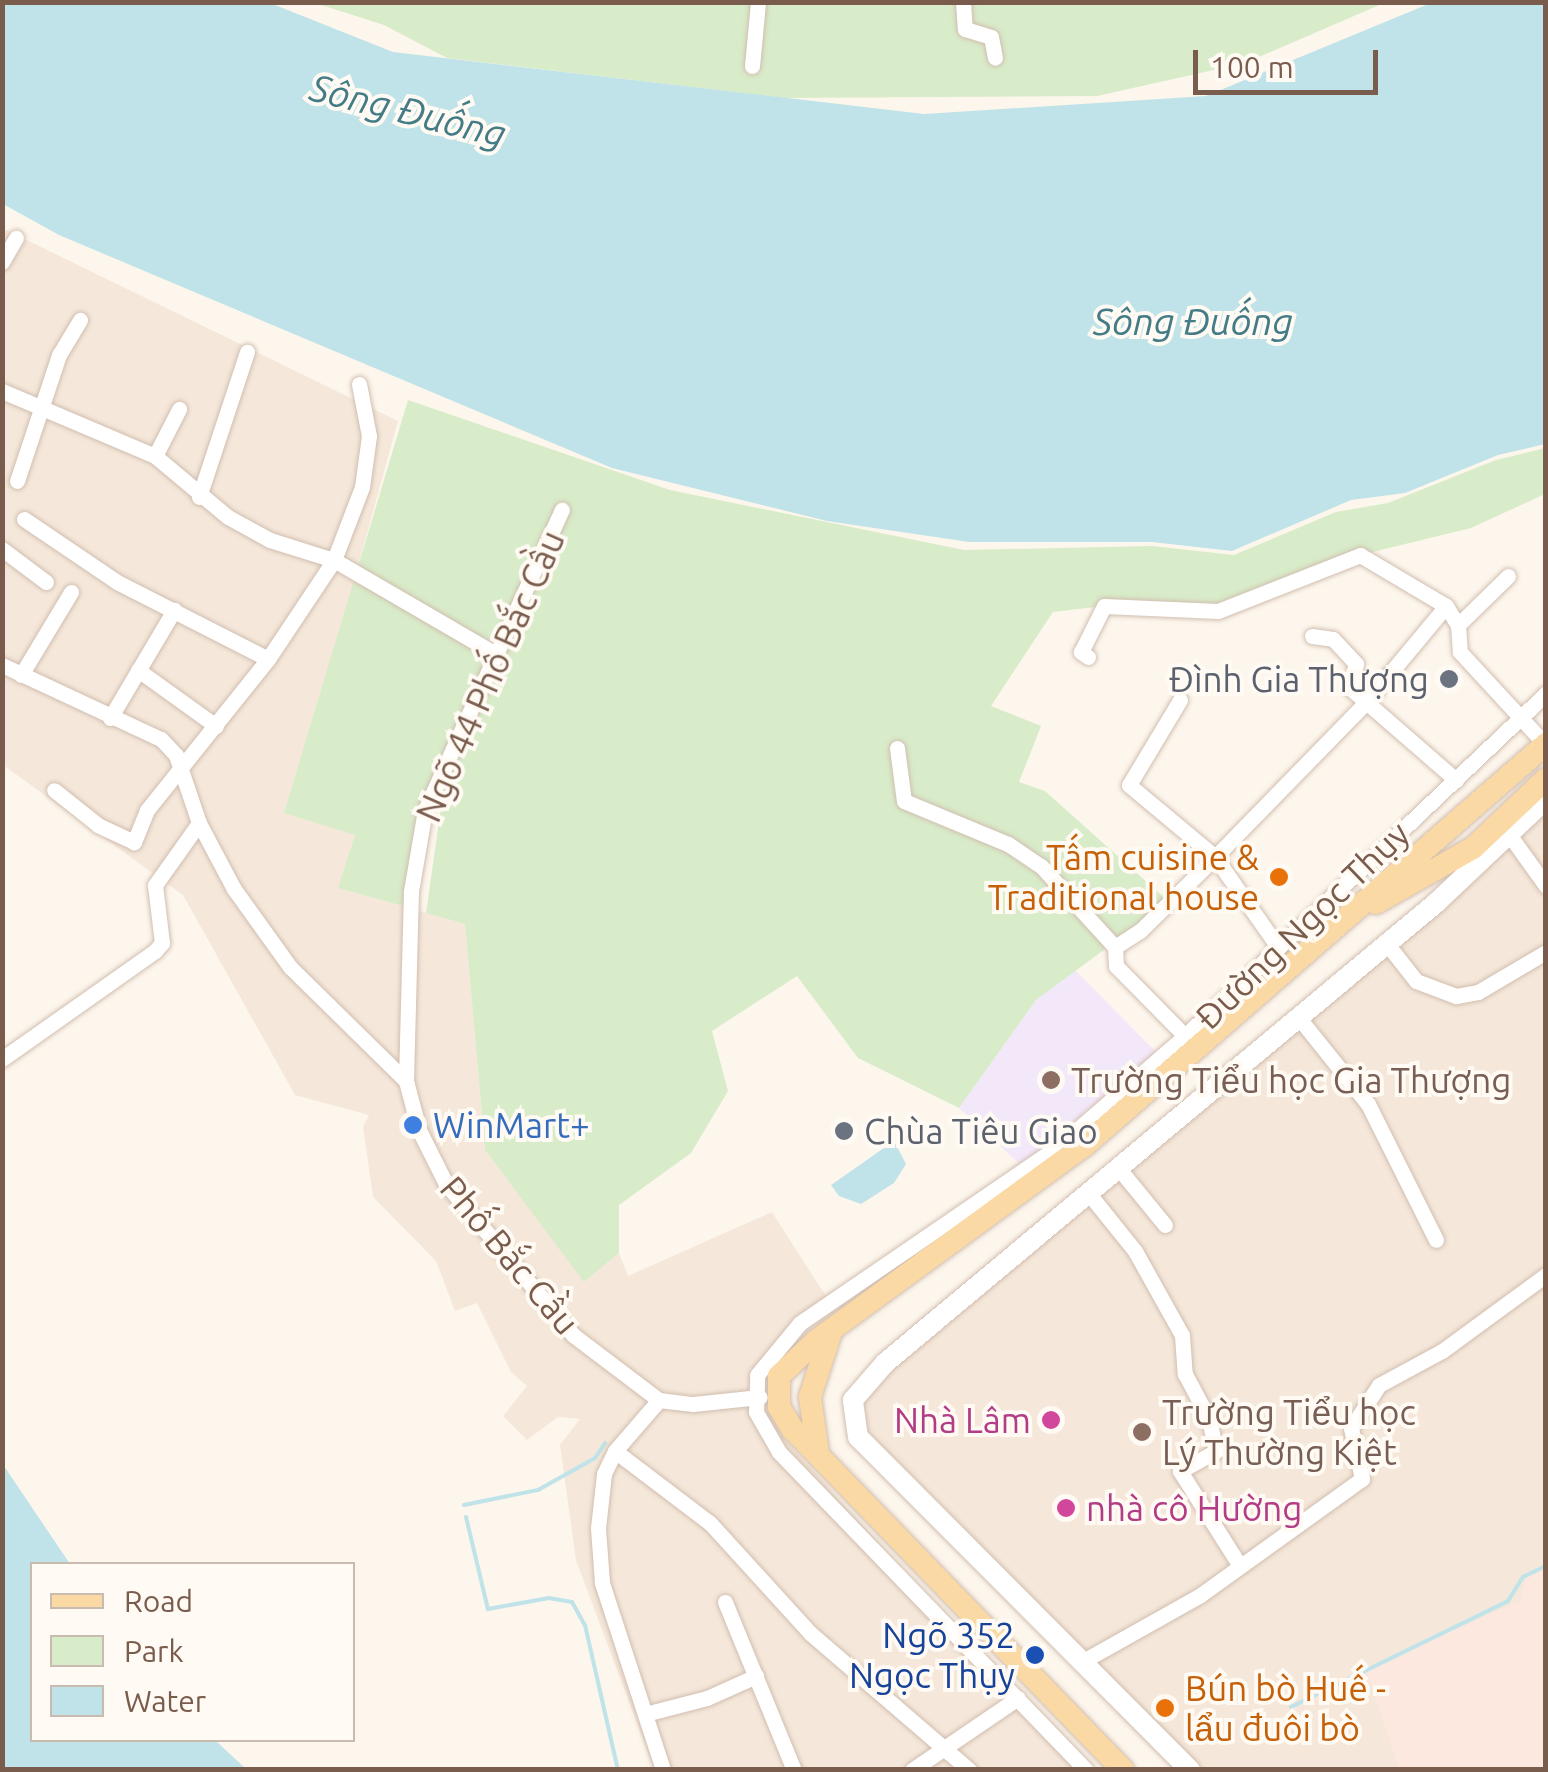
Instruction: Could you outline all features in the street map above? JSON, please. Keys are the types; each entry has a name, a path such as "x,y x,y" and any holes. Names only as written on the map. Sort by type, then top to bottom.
{"main road":[{"name":"Đường Ngọc Thụy","path":"765,1396 784,1368 832,1329 1085,1146 1545,744"},
{"path":"1359,910 1410,888 1473,848 1546,779"},
{"path":"818,1454 812,1381 832,1329"},
{"path":"765,1396 1123,1770"}],"street":[{"path":"752,66 758,2"},
{"path":"963,2 965,29 991,36 994,58"},
{"path":"2,262 16,238"},
{"path":"16,480 59,355 80,320"},
{"path":"199,497 247,352"},
{"path":"54,790 98,825 134,842 147,810 268,660 334,560 364,470 368,414 359,384"},
{"path":"2,391 155,456 199,497 270,540 334,560 497,656"},
{"path":"155,456 179,409"},
{"name":"Ngõ 44 Phố Bắc Cầu","path":"406,1080 411,891 425,810 562,510"},
{"path":"24,520 116,582 268,660"},
{"path":"2,549 46,582"},
{"path":"1088,657 1081,652 1104,606 1218,611 1360,556 1446,606 1458,625 1460,652 1522,713 1545,744"},
{"path":"1458,625 1508,576"},
{"path":"21,675 71,592"},
{"path":"1115,946 1140,931 1215,858 1366,702 1446,606"},
{"path":"110,718 174,610"},
{"path":"1312,636 1333,639 1356,664 1349,687 1456,780"},
{"name":"Phố Bắc Cầu","path":"2,665 161,740 182,768 199,823 234,890 290,966 406,1080 434,1162 468,1212 573,1335 658,1400"},
{"path":"138,670 216,726"},
{"name":"Đường Ngọc Thụy","path":"765,1396 764,1361 800,1323 1056,1148 1185,1036 1546,693"},
{"path":"1180,700 1128,785 1215,858 1278,947"},
{"path":"898,748 904,802 1008,844 1041,866 1115,946 1116,966 1185,1036"},
{"name":"Đường Ngọc Thụy","path":"1190,1770 858,1437 851,1413 862,1383 1387,944 1546,800"},
{"path":"2,1059 162,943 155,885 199,823"},
{"path":"1508,832 1546,886"},
{"path":"1387,944 1433,992 1464,995 1492,984 1546,952"},
{"path":"1299,1018 1375,1116 1436,1240"},
{"path":"1120,1170 1165,1224"},
{"path":"1090,1196 1134,1251 1182,1335 1185,1374 1209,1419 1216,1451 1180,1470 1240,1566"},
{"path":"1082,1661 1240,1566 1362,1479 1350,1428 1379,1385 1442,1351 1546,1275"},
{"path":"663,1770 602,1583 600,1498 614,1451 658,1400 693,1404 765,1396 764,1431 793,1468 1086,1770"},
{"path":"614,1451 710,1523 810,1633 948,1747 969,1770"},
{"path":"725,1602 794,1770"},
{"path":"645,1714 708,1698 756,1676"},
{"path":"912,1770 1018,1698"}],"shaded area":[{"path":"2,228 398,421 306,755 355,835 339,888 465,924 485,1150 585,1281 619,1253 628,1276 772,1212 827,1298 768,1368 771,1413 781,1435 1084,1769 654,1769 576,1560 560,1445 580,1419 558,1417 527,1440 503,1416 527,1386 511,1372 477,1303 455,1311 436,1261 373,1197 363,1127 369,1115 295,1095 183,895 3,765"},
{"path":"1545,813 1545,1769 1204,1769 858,1437 853,1400"},
{"name":"Trường Tiểu học Gia Thượng","path":"1075,970 1156,1052 1022,1166 959,1108 1036,1000"},
{"path":"1545,1569 1545,1769 1399,1769 1366,1668 1521,1601 1526,1578"}],"green space":[{"path":"315,3 1384,3 1245,63 1097,96 785,98 447,58 384,25"},
{"path":"408,400 670,490 964,550 1152,546 1234,555 1336,512 1388,503 1496,460 1545,448 1545,494 1471,528 1360,555 1218,611 1104,606 1053,612 991,706 1041,726 1019,782 1045,791 1169,902 1036,1000 959,1108 858,1058 797,976 712,1031 728,1091 691,1153 619,1205 619,1253 584,1282 485,1150 465,924 426,913 445,779 434,777 406,907 338,888 355,835 284,813"}],"water":[{"name":"Sông Đuống","path":"3,2 270,3 393,52 924,114 1206,96 1431,3 1545,3 1545,444 1498,455 1405,493 1351,500 1232,551 1152,542 969,542 827,521 612,468 59,235 3,204"},
{"path":"894,1141 906,1164 894,1183 861,1204 839,1196 831,1185"},
{"path":"2,1463 69,1562 30,1562 30,1742 217,1742 246,1769 3,1769"}],"waterway":[{"path":"464,1505 538,1490 595,1458 605,1443"},
{"path":"466,1517 488,1609 549,1598 572,1602 585,1625 618,1770"},
{"path":"1291,1707 1508,1601 1523,1577 1546,1566"}],"place":[{"name":"Đình Gia Thượng","path":"1449,679"},
{"name":"Tấm cuisine & Traditional house","path":"1279,877"},
{"name":"Trường Tiểu học Gia Thượng","path":"1051,1080"},
{"name":"WinMart+","path":"413,1125"},
{"name":"Chùa Tiêu Giao","path":"844,1131"},
{"name":"Nhà Lâm","path":"1051,1420"},
{"name":"Trường Tiểu học Lý Thường Kiệt","path":"1142,1432"},
{"name":"nhà cô Hường","path":"1066,1508"},
{"name":"Ngõ 352 Ngọc Thụy","path":"1035,1655"},
{"name":"Bún bò Huế - lẩu đuôi bò","path":"1165,1708"}]}
